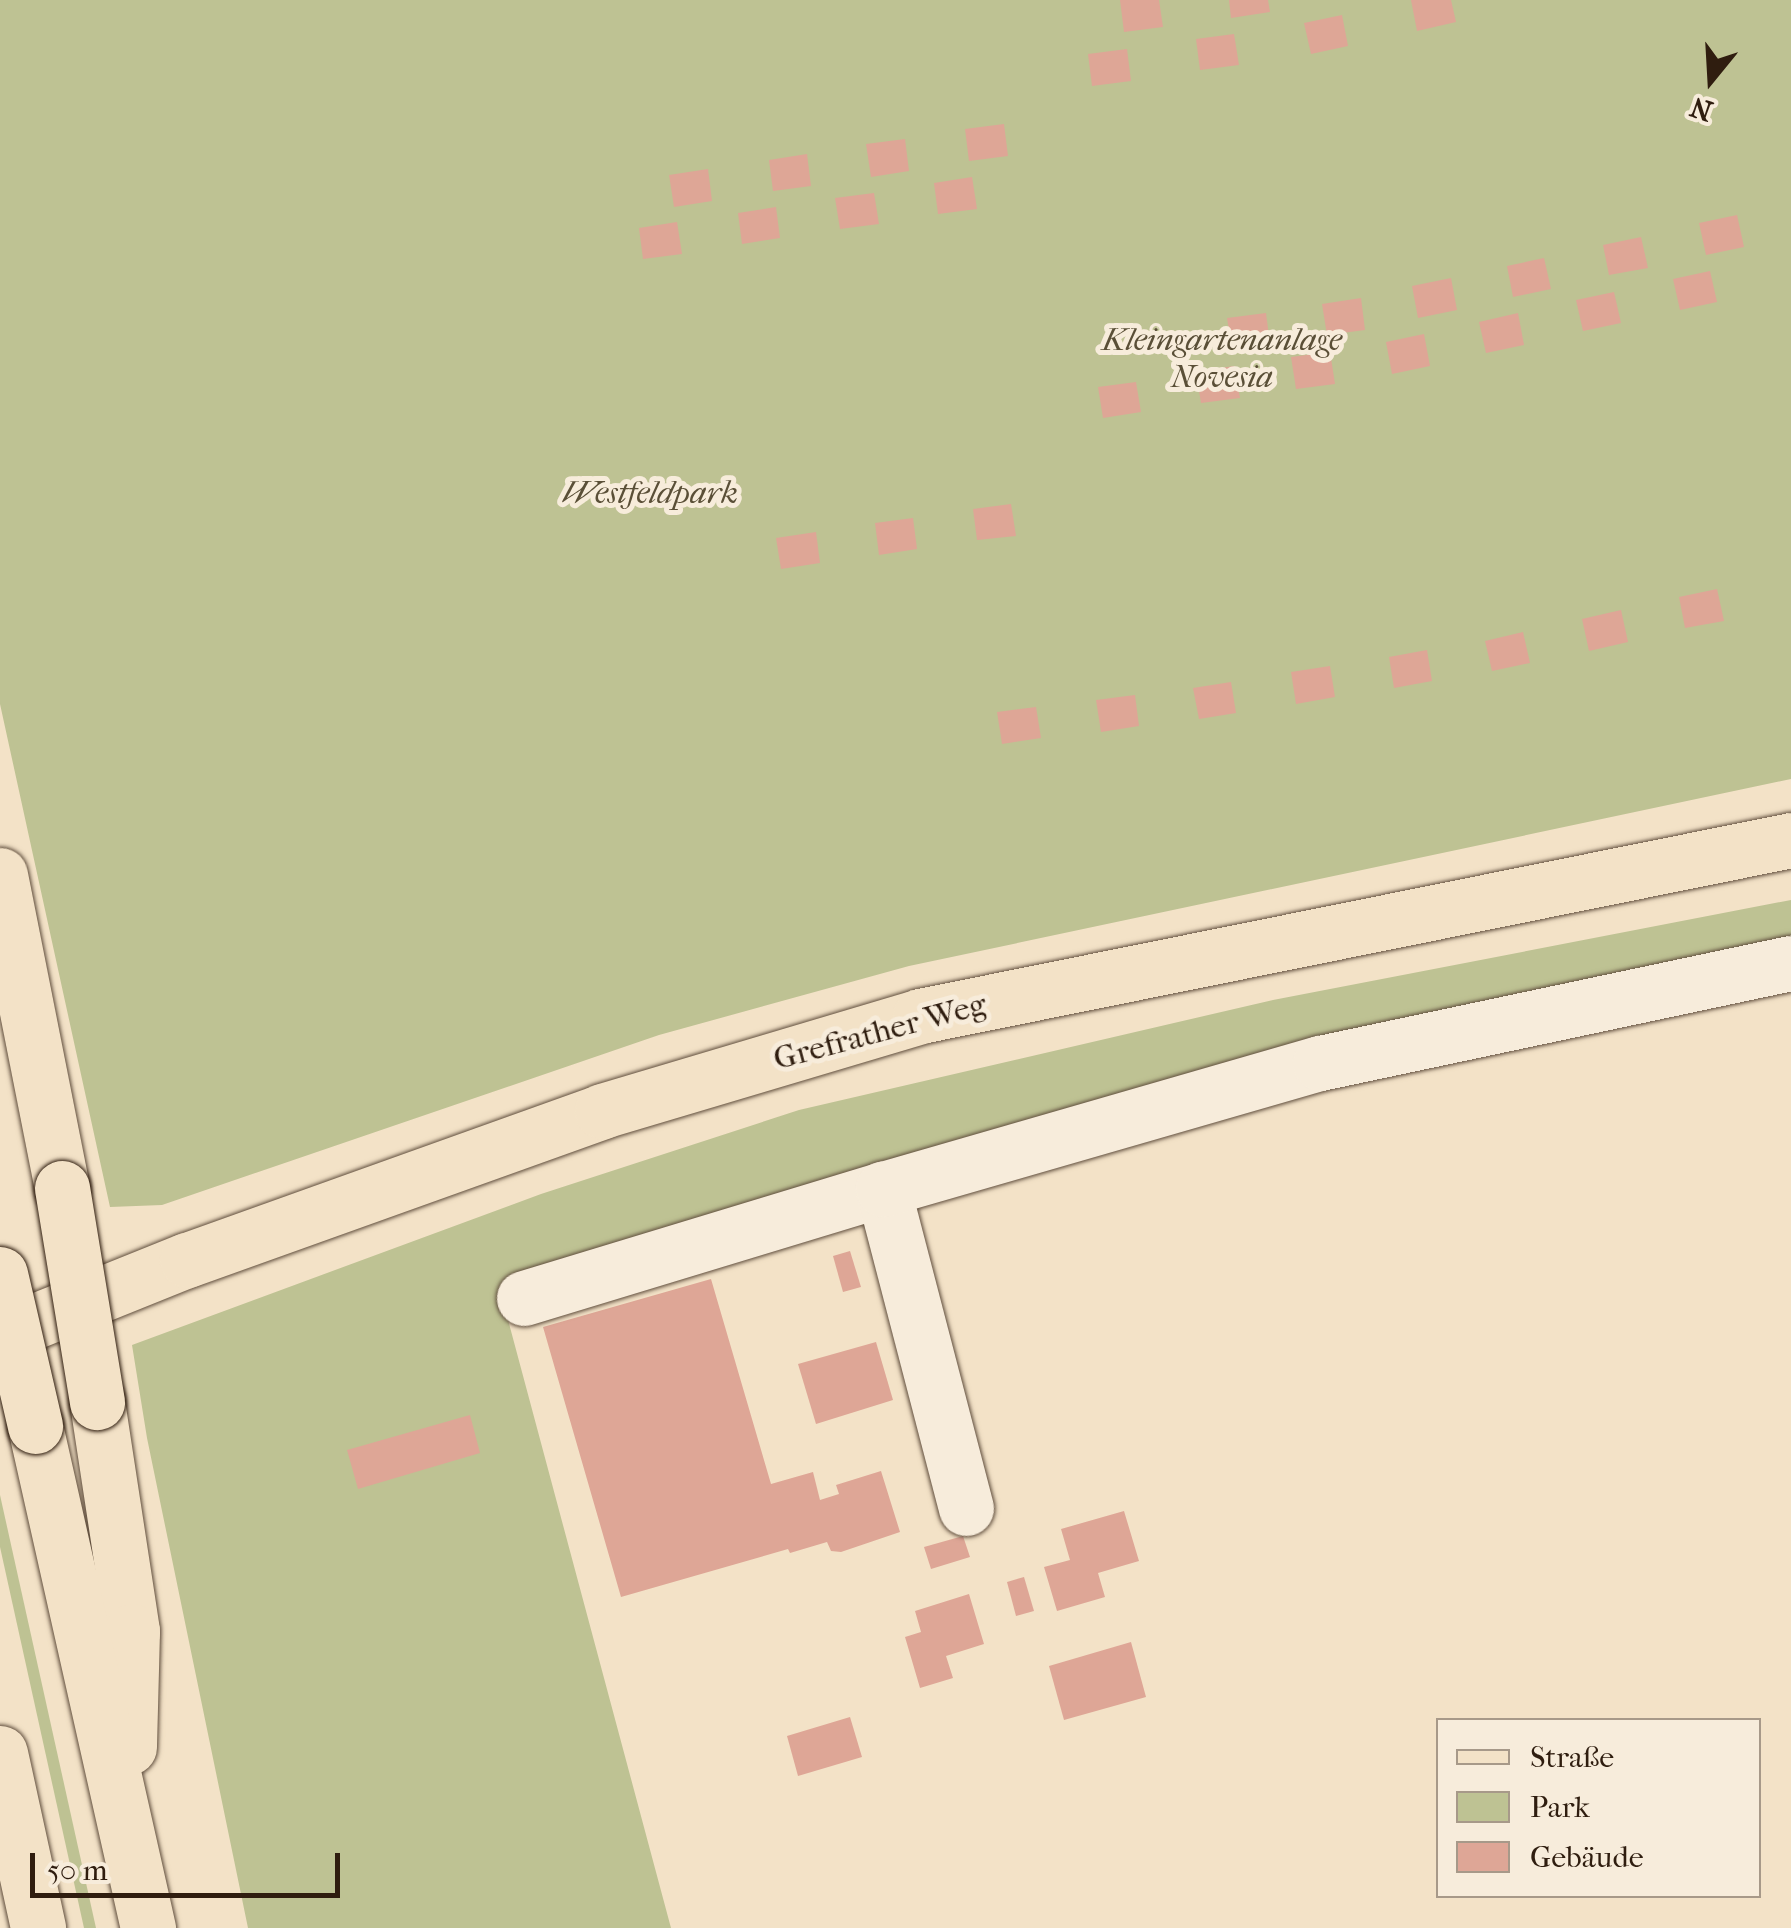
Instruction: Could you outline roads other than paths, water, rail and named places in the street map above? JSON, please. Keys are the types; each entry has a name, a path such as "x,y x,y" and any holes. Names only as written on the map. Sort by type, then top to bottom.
{"main road":[{"name":"Grefrather Weg","path":"0,1335 186,1260 602,1111 920,1016 1791,840"},
{"path":"0,875 62,1188 132,1631 128,1830"},
{"path":"0,1274 148,1928"},
{"path":"0,1753 38,1928"}],"lane":[{"path":"524,1298 1320,1063 1791,963"},
{"path":"883,1190 966,1508"}],"park label":[{"name":"Kleingartenanlage Novesia","path":"1222,360"},
{"name":"Westfeldpark","path":"650,493"}]}
